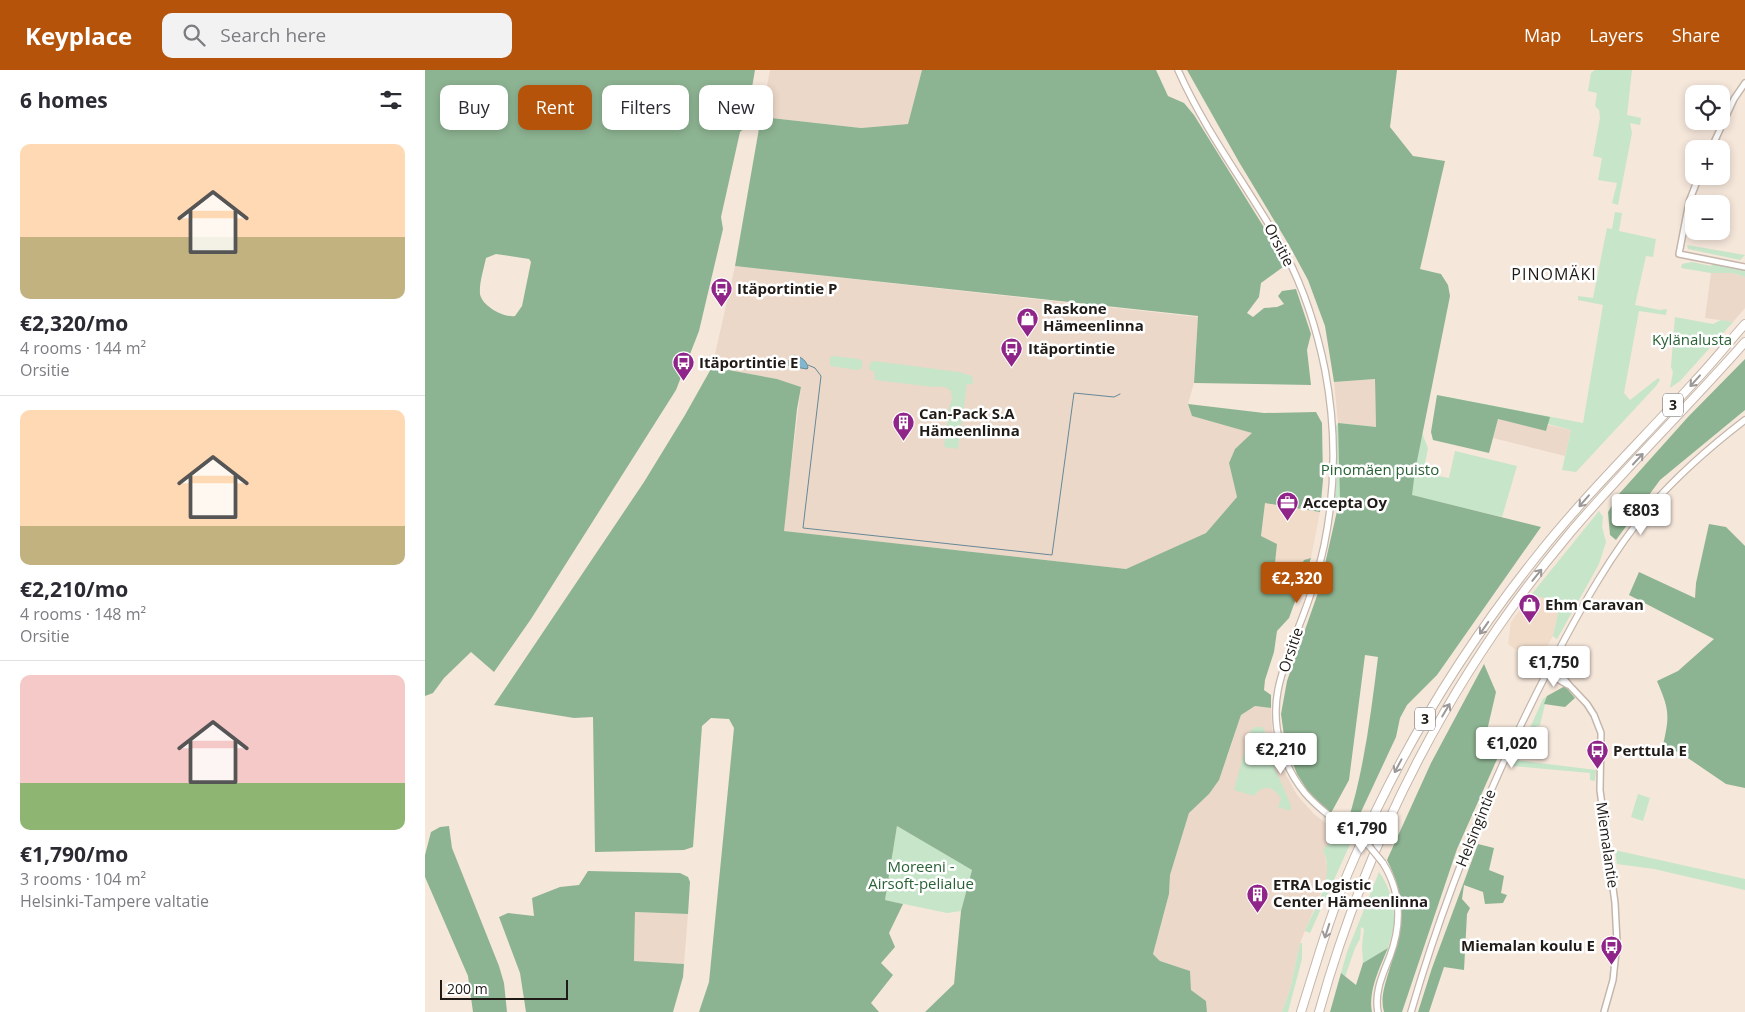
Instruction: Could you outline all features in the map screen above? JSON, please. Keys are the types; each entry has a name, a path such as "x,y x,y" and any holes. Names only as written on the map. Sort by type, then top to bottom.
{"highway":[{"name":"3","path":"1301,1012 1330,921 1354,859 1390,782 1452,674 1513,588 1562,526 1745,324"},
{"name":"3","path":"1319,1012 1355,899 1391,816 1437,725 1482,650 1524,591 1571,533 1745,342"}],"main road":[{"name":"Orsitie","path":"1178,70 1212,136 1279,242 1304,297 1319,342 1331,415 1333,463 1329,514 1310,598 1285,664 1278,691 1277,725 1285,759 1298,783 1324,812 1369,846 1383,863 1395,889 1398,910 1397,936 1377,993 1378,1012"},
{"name":"Helsingintie","path":"1411,1012 1433,939 1462,859 1495,780 1547,673 1595,586 1614,555 1639,521 1687,468 1745,420"}],"street":[{"path":"1715,140 1734,99 1745,83"},
{"path":"1696,185 1689,202 1679,254 1745,267"},
{"name":"Miemalantie","path":"1552,664 1587,704 1594,714 1601,733 1600,790 1615,903 1617,942 1613,980 1604,1012"},
{"name":"Miemalantie","path":"1547,673 1570,686"}],"shaded area":[{"path":"770,70 922,70 908,124 861,128 773,118 773,85 767,85"},
{"path":"735,266 1198,317 1194,383 1188,404 1192,416 1253,433 1235,449 1229,463 1237,497 1206,533 1126,569 783,531 801,387 777,379 712,367"},
{"path":"1711,273 1733,273 1745,277 1745,308 1733,322 1705,318"},
{"path":"1375,379 1376,427 1338,423 1334,382"},
{"path":"1498,419 1546,431 1548,425 1571,430 1565,456 1493,438"},
{"path":"1265,502 1320,512 1311,558 1304,560 1295,577 1274,573 1277,545 1261,536"},
{"path":"1531,595 1542,595 1551,601 1558,613 1553,636 1536,665 1508,644 1511,622"},
{"path":"1255,706 1271,708 1276,749 1284,771 1297,795 1314,814 1337,832 1324,850 1328,871 1325,883 1300,943 1290,989 1282,1012 1207,1012 1206,1001 1191,990 1189,971 1160,961 1153,954 1169,894 1170,875 1189,813 1209,794 1228,755 1241,715"},
{"path":"635,912 688,914 684,964 634,961"}],"green space":[{"path":"425,70 755,70 752,85 699,85 699,130 742,130 740,132 721,217 723,229 699,331 676,390 531,619 494,672 471,652 444,678 433,693 425,696","holes":["496,254 529,259 531,262 522,306 515,316 500,313 485,303 480,290 486,258"]},
{"path":"922,70 1156,70 1168,96 1184,103 1194,115 1275,245 1283,267 1261,283 1259,297 1247,313 1253,317 1264,308 1277,307 1284,304 1278,296 1282,291 1296,289 1311,334 1307,350 1311,385 1194,383 1198,316 735,266 759,130 773,130 773,118 861,128 908,124"},
{"path":"1187,70 1397,70 1390,127 1413,156 1445,161 1420,269 1441,274 1448,285 1450,296 1415,471 1412,495 1541,527 1437,675 1407,705 1400,718 1396,737 1353,829 1347,824 1358,783 1370,720 1378,657 1365,655 1349,780 1331,813 1309,793 1297,774 1285,743 1281,714 1287,681 1319,590 1340,498 1338,423 1376,427 1375,379 1334,382 1325,326 1308,280"},
{"path":"1595,70 1632,70 1627,115 1641,118 1640,125 1630,123 1632,133 1618,205 1612,203 1617,183 1598,180 1602,158 1593,156 1600,118 1599,110 1595,106 1597,93 1588,91 1591,73"},
{"path":"1615,212 1622,213 1619,231 1656,239 1653,257 1646,256 1635,305 1660,310 1667,309 1666,315 1639,311 1624,393 1630,400 1658,378 1660,380 1576,472 1562,470 1571,430 1437,395 1583,423 1603,305 1578,300 1578,296 1593,298 1607,228 1612,229"},
{"path":"1687,245 1745,255 1740,260 1688,249"},
{"path":"1692,262 1711,266 1714,263 1745,270 1745,277 1733,273 1711,273 1681,268 1682,264"},
{"name":"Kylänalusta","path":"1675,317 1713,324 1721,320 1733,322 1680,381 1670,388 1673,372 1671,367"},
{"path":"830,357 859,359 863,362 861,369 830,366"},
{"path":"1745,359 1745,410 1660,480 1616,540 1610,535 1608,512 1619,494 1688,417"},
{"path":"874,361 959,372 972,376 973,384 967,384 958,449 944,447 948,412 952,399 951,391 943,387 875,380 874,371 869,370 870,363"},
{"path":"712,367 777,379 801,387 784,531 1126,569 1206,533 1237,497 1229,463 1235,449 1252,433 1192,416 1188,404 1264,413 1316,412 1322,423 1323,480 1320,512 1265,503 1261,536 1277,544 1274,573 1295,577 1304,560 1311,558 1289,618 1277,631 1274,652 1265,680 1264,690 1271,695 1271,708 1255,706 1241,715 1219,780 1209,794 1189,813 1170,875 1169,894 1153,954 1160,961 1190,971 1191,990 1206,1001 1207,1012 925,1012 954,984 961,911 972,870 897,826 885,900 903,904 889,933 895,947 881,963 893,975 871,1003 879,1012 699,1012 709,982 734,728 729,719 711,718 702,726 693,847 684,850 595,852 593,717 574,718 494,705 644,482"},
{"path":"1437,395 1550,417 1546,431 1498,419 1489,453 1433,440 1431,432"},
{"name":"Pinomäen puisto","path":"1426,416 1422,433 1428,448 1423,473 1449,478 1455,451 1517,466 1502,517 1418,497 1337,511 1333,510 1337,478 1336,426 1338,423 1376,427"},
{"path":"1599,511 1603,517 1602,527 1606,542 1599,564 1557,639 1553,636 1558,613 1547,599 1531,595"},
{"path":"1709,524 1726,527 1745,546 1745,788 1726,784 1682,754 1663,745 1667,726 1667,712 1657,681 1678,671 1714,639 1629,595 1639,572 1695,598 1696,583"},
{"path":"1484,664 1496,692 1483,748 1498,757 1457,849 1402,1012 1384,1012 1383,991 1398,940 1401,915 1399,889 1387,860 1431,763"},
{"path":"1565,686 1575,698 1565,707 1544,704 1547,696"},
{"path":"1547,696 1540,725 1529,730 1543,699"},
{"path":"1255,727 1262,727 1264,729 1273,764 1291,805 1290,811 1278,807 1281,799 1271,789 1261,789 1254,796 1234,790 1250,731"},
{"path":"1515,760 1596,770 1595,781 1590,780 1590,773 1512,766"},
{"path":"1638,794 1650,798 1643,821 1631,817"},
{"path":"449,826 452,848 499,966 504,983 507,1012 473,1012 468,976 425,877 425,855 431,832 440,827"},
{"name":"Moreeni - Airsoft-pelialue","path":"897,826 972,870 961,911 947,913 885,900"},
{"path":"1337,832 1351,842 1310,933 1305,931 1319,902 1326,881 1327,870 1323,850"},
{"path":"1478,844 1494,848 1489,870 1504,876 1501,893 1507,895 1503,903 1485,904 1483,892 1464,885 1462,899 1470,908 1467,914 1464,970 1444,967 1429,1012 1418,1012 1432,968"},
{"path":"1615,851 1745,879 1745,890 1654,869 1617,864"},
{"path":"588,871 680,873 688,877 690,882 688,914 635,912 634,961 684,964 683,977 673,1012 526,1012 520,973 499,917 508,913 534,916 532,898 560,887 579,885"},
{"path":"1379,872 1389,891 1394,911 1394,925 1388,948 1363,963 1364,929 1361,927 1360,939 1345,977 1341,973 1347,952"},
{"path":"1300,943 1302,943 1302,959 1288,1012 1282,1012 1290,989"},
{"path":"1388,948 1373,988 1372,1012 1330,1012 1341,973 1356,985 1363,963"}],"water":[{"path":"794,356 803,359 808,368 789,366 789,360"}],"waterway":[{"path":"808,365 815,368 821,376 803,528 1052,555 1074,393 1114,397 1120,394"}],"place":[{"name":"Itäportintie P","path":"721,308"},
{"name":"Raskone Hämeenlinna","path":"1027,337"},
{"name":"Itäportintie","path":"1012,368"},
{"name":"Itäportintie E","path":"683,382"},
{"name":"Can-Pack S.A Hämeenlinna","path":"903,442"},
{"name":"Accepta Oy","path":"1287,522"},
{"name":"Ehm Caravan","path":"1529,624"},
{"name":"Perttula E","path":"1597,770"},
{"name":"ETRA Logistic Center Hämeenlinna","path":"1257,913"},
{"name":"Miemalan koulu E","path":"1611,965"}],"district":[{"name":"PINOMÄKI","path":"1554,274"}]}
